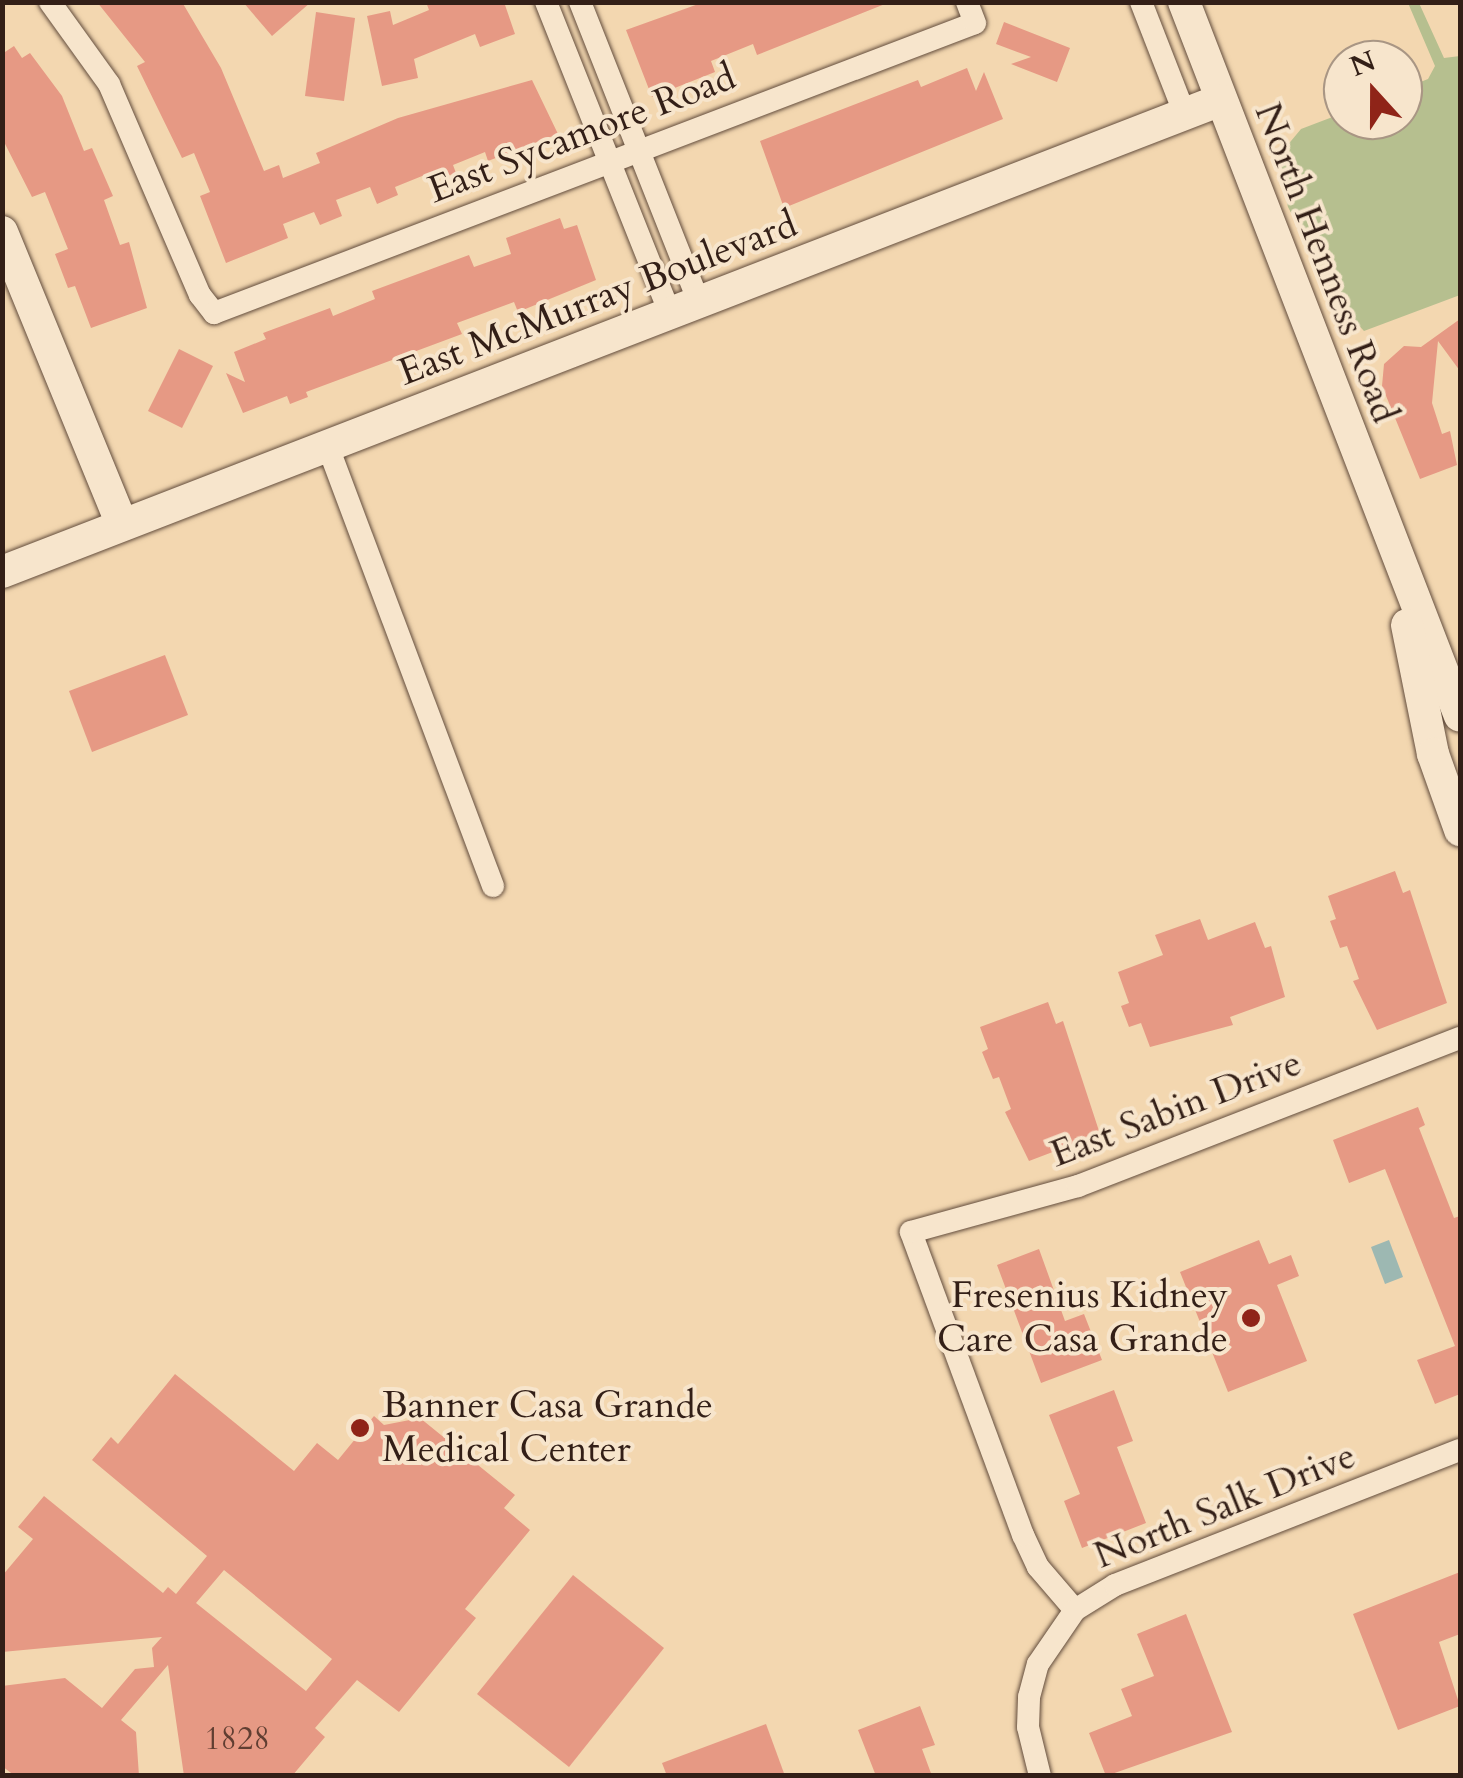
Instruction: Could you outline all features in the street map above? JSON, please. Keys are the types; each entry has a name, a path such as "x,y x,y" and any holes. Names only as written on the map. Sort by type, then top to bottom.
{"street":[{"name":"East Sycamore Road","path":"50,2 109,84 200,295 214,313 607,161 971,13"},
{"path":"546,2 607,161 685,308"},
{"path":"580,2 639,148 685,308"},
{"path":"1142,2 1185,115"},
{"name":"North Henness Road","path":"1184,2 1392,552 1460,716"},
{"name":"East McMurray Boulevard","path":"2,572 1222,100"},
{"path":"2,232 122,524"},
{"path":"328,447 493,886"},
{"name":"North Henness Road","path":"1392,552 1433,754 1460,830"},
{"name":"East Sabin Drive","path":"1075,1610 1038,1567 1023,1536 911,1232 1078,1186 1460,1038"},
{"name":"North Salk Drive","path":"1040,1776 1028,1727 1029,1697 1038,1664 1075,1610 1115,1584 1460,1450"}],"green space":[{"path":"1408,3 1419,3 1444,58 1460,56 1460,295 1364,331 1337,302 1288,207 1276,159 1301,129 1323,121 1323,140 1423,140 1423,81 1435,66"}],"water":[{"path":"1389,1240 1403,1277 1385,1284 1371,1247"}],"building":[{"path":"97,2 182,2 221,68 264,171 279,165 283,178 320,163 316,153 398,118 532,80 558,134 488,161 485,152 453,165 456,173 435,180 432,172 395,187 398,195 377,204 370,187 336,200 342,216 320,225 314,212 283,224 288,238 226,263 200,196 210,192 194,153 182,158 137,66 145,62"},
{"path":"243,2 311,2 272,36"},
{"path":"426,2 504,2 515,34 480,47 475,34 414,59 418,78 382,86 367,16 390,11 393,25 429,10"},
{"path":"704,2 885,4 757,55 753,44 711,61 715,72 652,97 626,30"},
{"path":"316,12 355,18 344,101 305,96"},
{"path":"1004,22 1070,48 1057,82 1011,64 1031,57 996,44"},
{"path":"14,46 22,58 30,53 62,96 84,151 92,148 113,196 104,200 120,245 129,242 147,308 91,328 75,286 68,288 55,254 68,249 45,192 32,197 2,138 2,54"},
{"path":"967,68 976,91 984,72 1003,119 784,208 760,141 918,80 921,87"},
{"path":"560,218 564,229 577,225 596,280 518,312 514,302 457,323 462,334 306,392 308,397 290,404 287,396 243,413 226,373 245,382 234,352 266,339 263,333 330,308 333,316 375,299 372,291 469,255 474,267 511,254 506,238"},
{"path":"1460,319 1460,371 1438,341 1432,403 1442,434 1450,431 1457,465 1420,479 1382,386 1384,364 1404,346 1421,347"},
{"path":"179,349 213,366 182,428 148,411"},
{"path":"165,655 188,715 92,752 69,691"},
{"path":"1395,871 1403,893 1410,890 1447,1003 1377,1030 1353,981 1359,979 1347,946 1340,948 1330,921 1336,919 1328,896"},
{"path":"1200,919 1208,940 1255,922 1265,948 1271,946 1285,997 1230,1017 1233,1025 1150,1047 1141,1023 1129,1027 1121,1006 1129,1003 1118,972 1163,955 1155,935"},
{"path":"1048,1002 1056,1024 1063,1021 1100,1134 1029,1161 1005,1112 1011,1109 999,1077 993,1079 982,1052 988,1049 980,1027"},
{"path":"1418,1107 1425,1125 1419,1128 1454,1218 1460,1216 1460,1394 1435,1404 1417,1360 1455,1346 1385,1169 1349,1183 1333,1140"},
{"path":"1259,1240 1269,1264 1291,1255 1299,1276 1277,1285 1307,1361 1228,1392 1180,1272"},
{"path":"1039,1249 1065,1321 1084,1314 1102,1360 1041,1383 997,1265"},
{"path":"175,1374 294,1471 317,1443 338,1460 374,1416 384,1425 420,1418 515,1495 504,1508 530,1530 465,1609 476,1618 399,1712 357,1680 315,1728 325,1737 292,1776 184,1776 168,1665 121,1720 136,1732 139,1776 15,1776 2,1766 2,1686 65,1678 102,1708 135,1669 154,1667 152,1648 162,1637 2,1652 2,1576 33,1539 18,1527 44,1496 163,1593 168,1587 176,1594 207,1556 92,1460 111,1437 118,1444","holes":["224,1570 332,1659 306,1691 196,1603"]},
{"path":"1114,1390 1133,1441 1117,1447 1146,1523 1082,1548 1064,1501 1080,1494 1049,1415"},
{"path":"1460,1572 1460,1634 1439,1642 1460,1706 1398,1730 1353,1614"},
{"path":"573,1575 664,1648 569,1767 477,1694"},
{"path":"1186,1614 1232,1732 1106,1776 1089,1733 1132,1716 1121,1689 1154,1676 1137,1634"},
{"path":"920,1706 935,1745 922,1749 932,1776 876,1776 858,1730"},
{"path":"766,1724 785,1776 667,1776 662,1763"}],"place":[{"name":"Fresenius Kidney Care Casa Grande","path":"1251,1318"},
{"name":"Banner Casa Grande Medical Center","path":"360,1428"}]}
